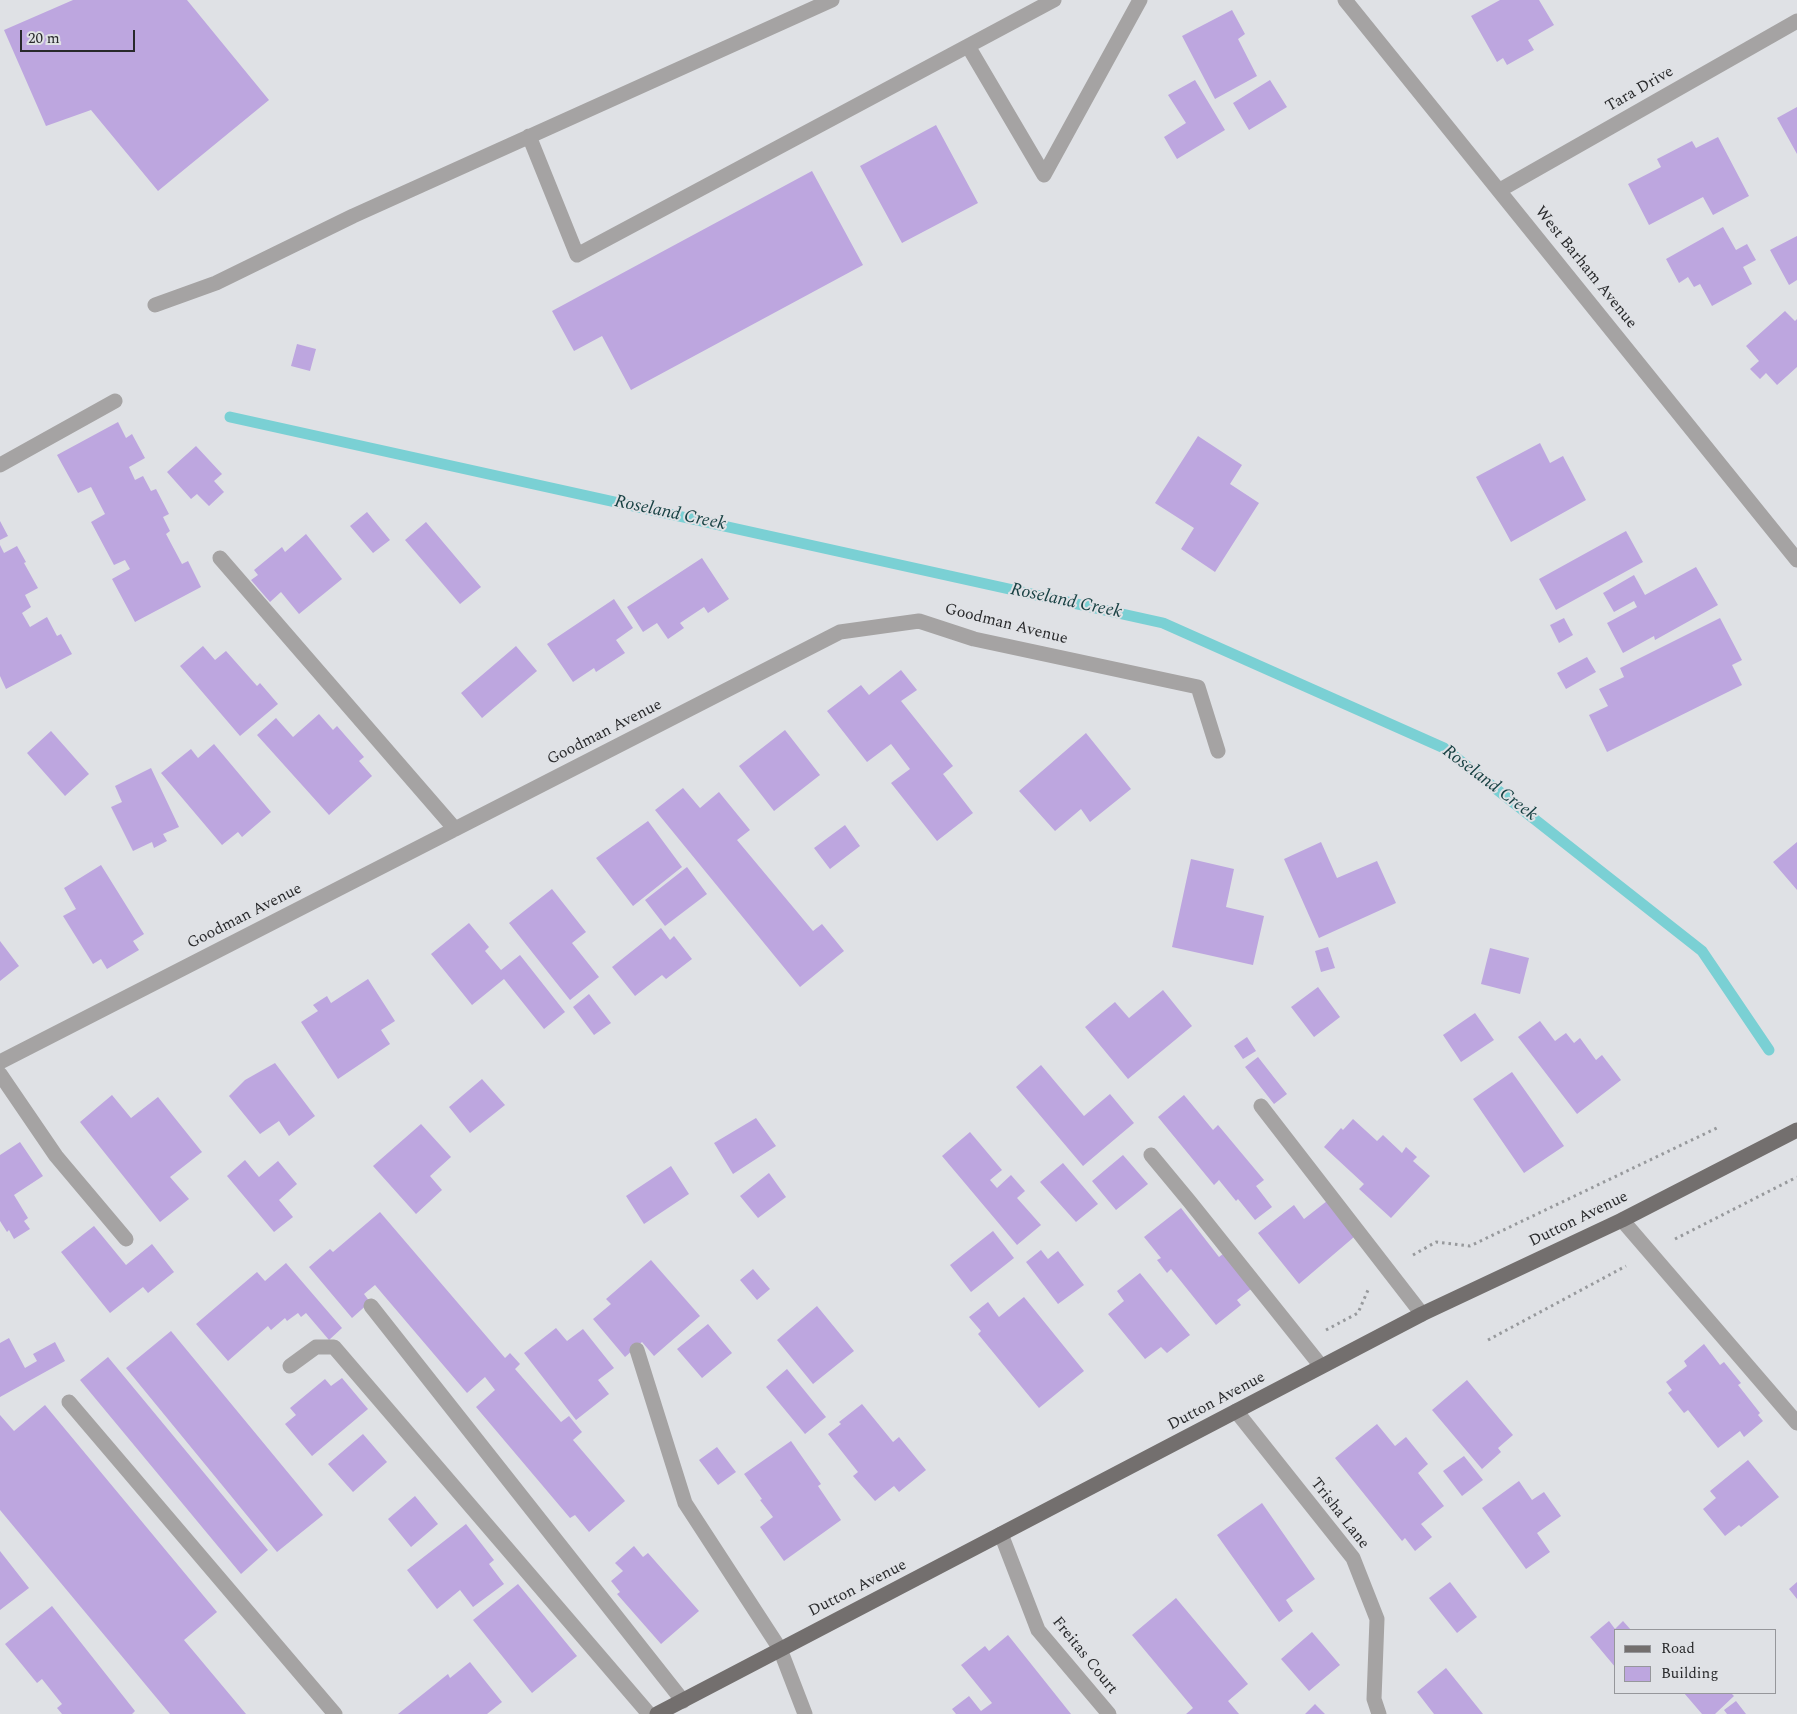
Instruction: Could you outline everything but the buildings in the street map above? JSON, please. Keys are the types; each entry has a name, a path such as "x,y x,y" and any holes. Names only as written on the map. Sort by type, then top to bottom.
{"main road":[{"name":"Dutton Avenue","path":"657,1714 1422,1314 1622,1220 1797,1130"}],"street":[{"path":"155,305 216,283 353,216 832,0"},
{"path":"530,136 577,255 1054,0"},
{"path":"968,46 1044,175 1140,0"},
{"name":"West Barham Avenue","path":"1345,0 1797,560"},
{"name":"Tara Drive","path":"1500,190 1797,21"},
{"path":"0,465 115,401"},
{"path":"220,558 455,830"},
{"name":"Goodman Avenue","path":"0,1062 840,632 920,621 974,639 1198,687 1218,751"},
{"path":"0,1074 56,1156 126,1239"},
{"path":"1262,1106 1422,1314"},
{"path":"1151,1155 1321,1366"},
{"path":"1622,1220 1797,1423"},
{"path":"371,1306 683,1701"},
{"path":"290,1366 316,1347 334,1347 649,1714"},
{"path":"637,1350 685,1503 780,1649 805,1714"},
{"path":"69,1402 335,1714"},
{"name":"Trisha Lane","path":"1236,1411 1353,1558 1377,1619 1374,1700 1379,1714"},
{"name":"Freitas Court","path":"1001,1534 1038,1630 1110,1714"}],"path":[{"path":"1302,1342 1358,1312 1373,1277 1436,1242 1470,1246 1718,1127"}],"waterway":[{"name":"Roseland Creek","path":"230,417 1163,623 1444,748 1702,951 1769,1050"}]}
